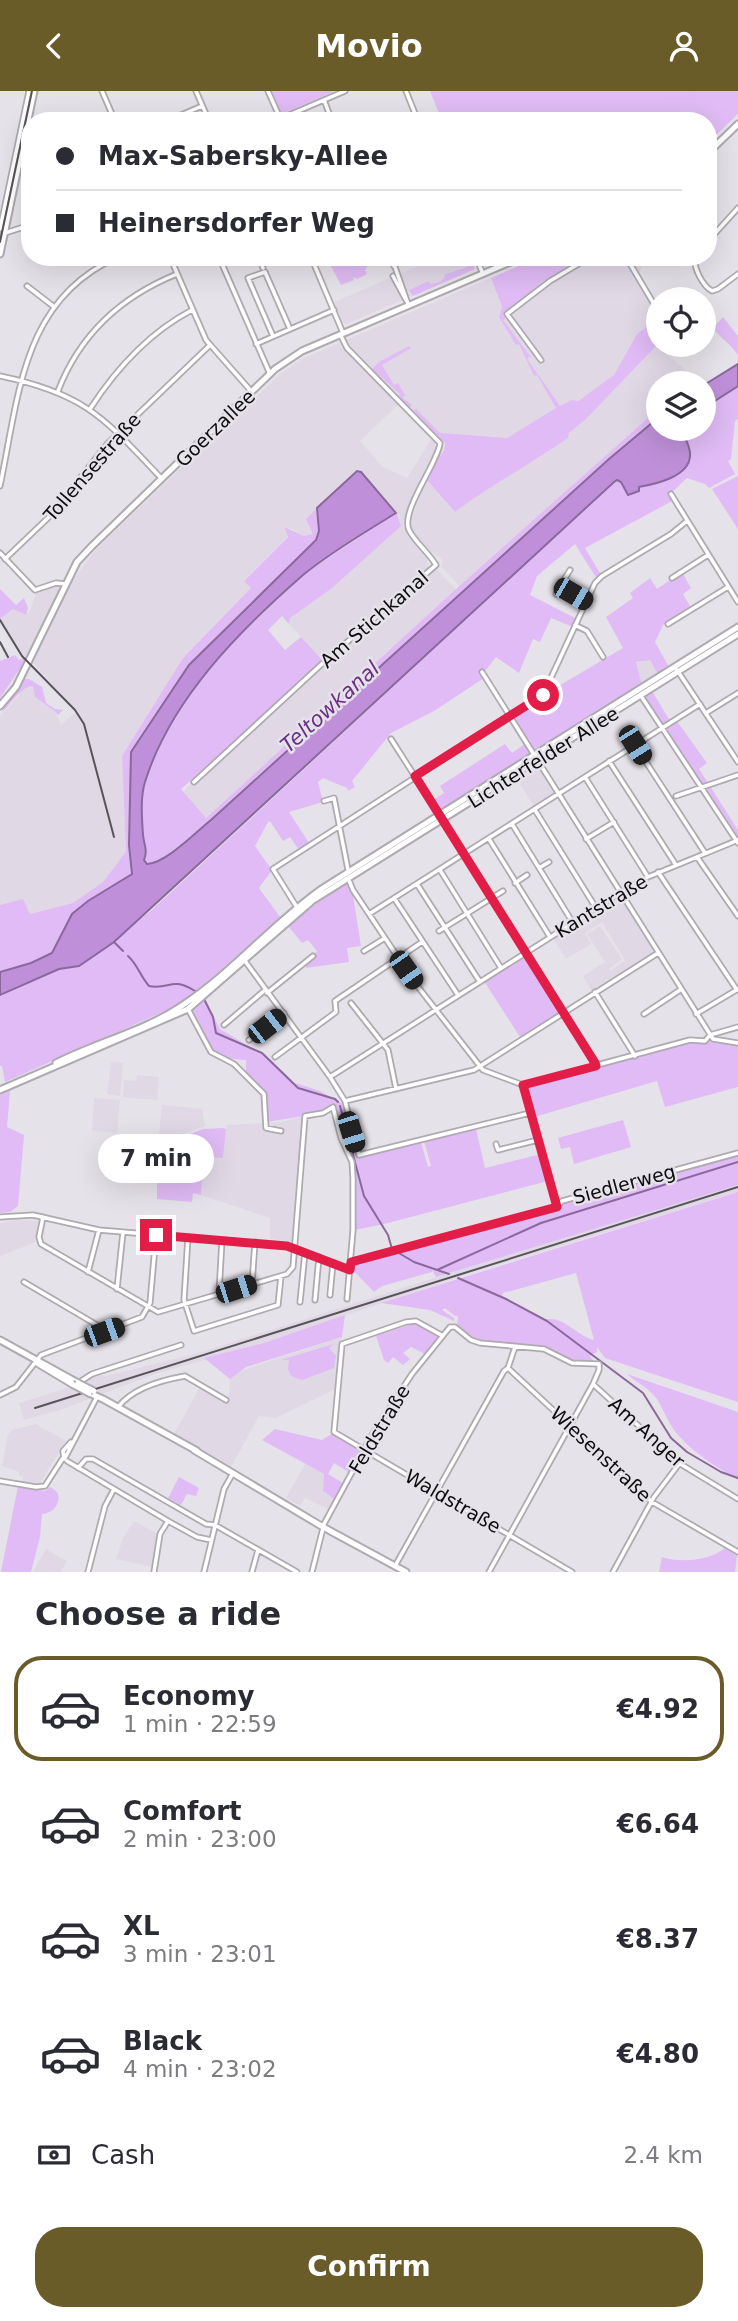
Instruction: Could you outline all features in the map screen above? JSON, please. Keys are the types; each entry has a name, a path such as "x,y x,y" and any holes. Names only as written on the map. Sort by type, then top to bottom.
{"main road":[{"path":"27,112 31,92"},
{"path":"717,144 738,124"},
{"path":"0,254 2,231 21,140"},
{"name":"Goerzallee","path":"0,706 16,687 77,562 270,375 296,354 407,303 501,266"},
{"name":"Lichterfelder Allee","path":"536,759 641,695 738,627"},
{"name":"Lichterfelder Allee","path":"0,1090 188,1009 298,909 738,634"},
{"name":"Lichterfelder Allee","path":"38,1074 68,1057 178,1009 242,958"},
{"path":"0,1340 405,1572"}],"street":[{"path":"102,91 111,112"},
{"path":"196,91 205,112"},
{"path":"268,91 277,112"},
{"path":"295,112 345,91"},
{"path":"406,91 414,112"},
{"path":"324,100 329,112"},
{"path":"188,112 202,106"},
{"path":"717,231 738,208"},
{"path":"2,231 11,233 21,229"},
{"path":"0,486 34,338 54,306 78,281 103,266"},
{"path":"174,266 209,346 252,392"},
{"path":"223,266 270,375"},
{"path":"262,266 290,329"},
{"path":"315,266 342,334"},
{"path":"394,266 395,275 407,295 407,303"},
{"path":"480,266 483,274"},
{"path":"541,360 507,314 550,281 575,266"},
{"path":"631,266 646,291"},
{"path":"695,266 706,287 712,291 738,274"},
{"path":"264,270 248,278 273,336"},
{"path":"58,391 75,355 102,321 140,291 177,274"},
{"path":"27,286 54,306"},
{"path":"90,409 115,375 139,349 192,310"},
{"path":"256,344 334,310"},
{"name":"Am Stichkanal","path":"194,782 324,662 436,565 410,532 408,524 420,485 439,450 438,439 347,348 342,334"},
{"name":"Tollensestraße","path":"5,559 49,517 118,432 209,346"},
{"path":"0,376 58,391 90,409 118,432 162,479"},
{"path":"671,494 738,602"},
{"path":"298,909 273,869 543,695 595,583 687,521"},
{"path":"0,553 35,590 56,583 66,584"},
{"path":"672,577 708,555"},
{"path":"556,594 570,570"},
{"path":"560,586 586,601"},
{"path":"668,624 728,587"},
{"path":"575,625 587,631 603,657"},
{"path":"677,670 738,762"},
{"path":"482,672 710,1035 716,1041 738,1043"},
{"path":"706,713 738,693"},
{"path":"641,695 738,841"},
{"path":"369,914 700,704"},
{"path":"391,739 596,1066"},
{"path":"635,745 705,853"},
{"path":"609,761 677,865"},
{"path":"676,796 738,775"},
{"path":"584,776 648,877"},
{"path":"324,801 334,798 336,803 348,876 369,914 397,957 483,1070 523,1085 690,1040 707,1041 710,1035 738,1027"},
{"path":"535,810 596,908"},
{"path":"586,839 614,822"},
{"path":"512,824 573,923"},
{"path":"489,839 550,937"},
{"name":"Kantstraße","path":"331,1077 620,893 658,872 738,841"},
{"path":"697,857 738,916"},
{"path":"539,868 549,862"},
{"path":"440,870 501,968"},
{"path":"658,872 738,990 696,1014"},
{"path":"515,883 527,875"},
{"path":"417,884 480,982"},
{"path":"439,931 503,891"},
{"path":"394,898 457,995"},
{"path":"364,951 385,938"},
{"path":"275,1056 335,1012 335,1001 422,942"},
{"path":"345,1101 474,1070 658,953"},
{"path":"224,1025 313,956"},
{"path":"242,958 331,1077 345,1101 359,1155 530,1113"},
{"path":"644,1014 681,990"},
{"path":"595,992 635,1055"},
{"path":"351,1003 390,1053 396,1089"},
{"path":"188,1009 211,1052 234,1063 262,1090 266,1098 266,1128 281,1131"},
{"path":"249,1040 284,1013"},
{"path":"523,1085 557,1207"},
{"path":"43,1217 39,1237 41,1244 158,1312 281,1276 292,1271 305,1116 323,1113 333,1107 341,1138 352,1162 354,1178 347,1299"},
{"path":"496,1144 498,1150 538,1140"},
{"name":"Siedlerweg","path":"351,1262 557,1207 562,1201 738,1153"},
{"path":"0,1217 43,1217 123,1233 254,1242 295,1249 350,1270"},
{"path":"88,1272 99,1230"},
{"path":"117,1289 123,1233"},
{"path":"0,1395 13,1390 41,1355 140,1318 150,1303 156,1235"},
{"path":"188,1237 184,1300 194,1331 278,1305 281,1276"},
{"path":"219,1294 222,1240"},
{"path":"253,1284 254,1242"},
{"path":"300,1303 305,1252"},
{"path":"315,1300 319,1257"},
{"path":"330,1295 333,1263"},
{"path":"23,1282 102,1328 104,1332"},
{"name":"Waldstraße","path":"443,1336 416,1321 342,1344 334,1432 572,1572"},
{"path":"443,1336 450,1327 455,1327 471,1340 480,1343 544,1349 580,1365 599,1364 593,1384 571,1426 489,1572"},
{"name":"Feldstraße","path":"312,1572 324,1525 364,1450 405,1384 443,1336"},
{"path":"75,1383 92,1374 181,1345"},
{"path":"395,1566 503,1371 508,1368 516,1347"},
{"name":"Wiesenstraße","path":"508,1368 652,1502 738,1552"},
{"path":"118,1407 125,1400 158,1382 185,1376 226,1400"},
{"name":"Am Anger","path":"593,1384 679,1463 738,1499"},
{"path":"0,1481 44,1486 65,1460 65,1454 93,1393"},
{"path":"78,1468 86,1459 93,1459 206,1524 215,1525 297,1572"},
{"path":"65,1460 168,1521 197,1537 211,1541"},
{"path":"613,1572 652,1502 679,1463"},
{"path":"204,1572 224,1489 233,1473"},
{"path":"88,1572 105,1506 114,1489"},
{"path":"154,1572 160,1534 168,1521"},
{"path":"252,1572 258,1550"}],"shaded area":[{"path":"272,91 335,91 287,112 281,112"},
{"path":"430,91 738,91 738,114 717,134 717,112 438,112"},
{"path":"331,266 368,266 365,270 367,274 357,279 353,277 354,280 341,285"},
{"path":"418,266 474,266 475,269 346,324 343,323 334,302"},
{"path":"474,266 475,269 413,296 409,290 429,281 430,284 440,282 444,275"},
{"path":"518,266 568,266 542,282 503,315 506,318 503,320 530,356 527,359 560,406 572,400 578,401 614,375 637,334 646,326 646,356 569,433 568,438 455,512 426,479 444,450 445,443 413,410 416,409 440,433 507,438 556,408 537,375 534,376 519,344 516,345 499,317 502,307 491,278"},
{"path":"573,266 643,266 637,278 646,294 646,326 637,334 614,375 507,444 442,440 347,342 348,339 491,278 502,308 499,316 549,280"},
{"path":"723,317 738,336 738,355 716,332 716,325"},
{"path":"339,343 399,404 360,441 383,467 407,478 432,438 435,442 435,451 418,482 403,527 427,557 426,572 323,661 289,624 289,618 396,513 359,471 306,519 313,534 304,536 284,528 288,536 244,580 251,588 183,658 122,756 126,853 103,882 73,903 29,914 23,900 0,905 0,716 17,698 23,687 29,685 33,686 35,697 56,712 61,725 77,711 32,662 71,582 97,548 280,374 304,358"},
{"path":"409,346 411,348 382,365 394,385 398,383 405,395 403,398 412,405 410,407 398,396 400,394 372,369 379,362"},
{"path":"646,356 670,357 687,371 646,371 646,420 460,587 441,566 443,561 440,557 432,553 411,529 410,523 426,479 455,512 568,438 569,433"},
{"path":"738,364 738,386 716,400 716,378"},
{"path":"738,386 738,419 735,421 731,459 728,461 735,474 709,488 687,478 670,494 674,500 585,548 601,575 597,579 575,544 537,576 530,595 577,619 573,627 551,618 540,642 533,639 519,673 496,657 482,675 484,678 434,711 391,733 352,781 355,787 348,791 347,788 323,778 318,782 323,802 289,812 309,843 299,850 290,837 283,841 270,821 268,822 255,846 272,870 259,888 280,917 188,999 5,1082 0,1066 0,995 59,969 79,966 152,910 614,482 621,482 629,495 678,473 690,458 685,441 716,441 716,400"},
{"path":"646,420 646,428 211,820 153,864 145,862 142,807 144,783 166,734 191,693 230,645 304,574 396,513 401,526 332,588 290,618 289,624 282,616 268,630 285,650 301,637 324,662 181,789 206,818"},
{"path":"646,428 646,441 686,441 690,452 688,463 678,474 639,487 639,491 628,495 621,482 614,482 114,942 79,966 59,969 0,995 0,972 31,963 52,953 72,914 132,874 129,845 131,752 189,665 316,540 319,531 317,508 357,471 361,472 396,513 303,575 232,643 190,695 157,752 145,782 142,815 146,850 144,860 147,864 163,859 211,820"},
{"path":"738,476 738,529 712,489"},
{"path":"317,508 319,531 316,540 189,665 131,752 129,845 132,874 72,914 52,953 31,963 0,972 0,905 23,899 30,914 73,903 103,882 126,852 122,756 183,658 251,588 244,581 288,537 284,527 304,536 313,534 306,519"},
{"path":"436,569 456,589 206,818 183,793 189,786 365,628"},
{"path":"682,572 691,588 683,594 691,608 663,625 655,642 670,669 659,676 650,660 636,662 642,686 438,815 430,802 444,793 440,786 505,744 512,753 526,743 513,719 514,716 545,694 623,648 606,617 633,598 630,593 650,578 657,589"},
{"path":"55,585 60,588 27,658 16,646 0,619 13,609 26,615 36,592"},
{"path":"0,589 16,605 24,598 28,608 26,615 13,609 0,619"},
{"path":"15,655 19,660 23,658 25,661 0,698 0,661"},
{"path":"650,659 659,676 642,686 636,663"},
{"path":"24,679 42,687 46,703 55,709 63,710 58,715 35,697 33,686 20,692 1,714"},
{"path":"652,691 670,721 663,725 645,698 645,695"},
{"path":"676,720 707,763 699,769 738,830 738,841 664,730"},
{"path":"537,764 555,794 535,808 515,776"},
{"path":"348,883 352,889 361,946 347,948 349,962 306,968 306,964 317,951 308,940 302,943 288,926 326,896"},
{"path":"619,896 655,953 593,993 583,976 605,962 587,934 600,926 622,959 609,969 610,971 625,960 602,922 585,933 591,944 566,959 552,937"},
{"path":"526,955 560,1012 520,1037 484,981"},
{"path":"205,999 220,1029 270,1059 295,1083 320,1091 345,1105 355,1155 421,1142 428,1167 431,1166 424,1141 476,1129 485,1168 541,1154 548,1181 355,1230 352,1156 346,1146 334,1106 322,1113 265,1121 265,1096 242,1071 246,1071 246,1060 232,1059 214,1052 191,1011"},
{"path":"710,1039 715,1043 738,1045 738,1087 665,1107 657,1081 534,1117 525,1088 528,1085 691,1041 706,1043"},
{"path":"111,1062 123,1063 120,1096 107,1094"},
{"path":"137,1075 159,1077 157,1100 123,1097 124,1080 136,1081"},
{"path":"10,1091 7,1127 24,1135 18,1206 10,1212 0,1213 0,1095"},
{"path":"94,1098 120,1100 117,1133 92,1131"},
{"path":"162,1105 202,1109 205,1126 158,1143"},
{"path":"305,1116 295,1244 270,1239 270,1218 201,1195 204,1157 223,1158 226,1125 282,1122"},
{"path":"623,1120 631,1147 574,1164 570,1147 561,1149 558,1138"},
{"path":"203,1129 226,1129 223,1158 204,1157 201,1195 193,1193 192,1202 157,1199 157,1147"},
{"path":"738,1155 738,1185 436,1277 432,1270 382,1286 374,1292 352,1269 357,1261 557,1208 563,1202"},
{"path":"738,1185 738,1192 468,1274 264,1343 155,1374 60,1410 24,1420 19,1403 87,1382 95,1375 105,1376 195,1354 547,1242"},
{"path":"738,1192 738,1402 605,1358 597,1347 597,1352 590,1356 593,1361 591,1364 574,1362 547,1348 475,1340 457,1325 458,1316 445,1308 442,1310 454,1318 454,1321 430,1310 381,1303","holes":["576,1273 594,1340 557,1320 544,1320 502,1296 503,1293"]},
{"path":"16,1220 38,1221 35,1242 0,1256 0,1223"},
{"path":"345,1315 342,1337 246,1367 230,1379 204,1358 264,1343"},
{"path":"412,1324 439,1337 425,1354 411,1347 403,1353 410,1359 403,1365 393,1357 388,1363 384,1360 376,1336"},
{"path":"342,1337 337,1388 276,1418 259,1416 231,1467 174,1434 201,1385 228,1401 230,1379 240,1371"},
{"path":"334,1344 329,1348 336,1356 334,1368 302,1380 291,1376 288,1369 289,1360 281,1360"},
{"path":"627,1374 738,1412 738,1480 686,1443 673,1428 654,1395"},
{"path":"36,1424 66,1441 38,1486 23,1483 19,1472 2,1466 8,1434 12,1430"},
{"path":"275,1429 322,1440 333,1433 362,1451 350,1473 334,1463 328,1474 343,1483 334,1499 323,1491 324,1474 262,1440"},
{"path":"305,1464 324,1474 323,1491 334,1499 328,1509 305,1498 300,1506 286,1498"},
{"path":"179,1477 199,1488 196,1496 187,1494 181,1505 168,1498"},
{"path":"18,1486 45,1491 50,1487 59,1498 52,1511 42,1514 40,1537 31,1572 1,1572"},
{"path":"134,1521 159,1535 153,1567 116,1559 123,1538"},
{"path":"725,1548 737,1556 735,1572 659,1572 662,1557 695,1560 711,1556"},
{"path":"46,1549 67,1561 61,1572 33,1572"}],"waterway":[{"path":"114,942 123,951"},
{"path":"128,956 149,986 181,984 195,991"},
{"path":"204,999 213,1017 216,1033 262,1053 298,1088 338,1102"},
{"path":"340,1106 364,1196 388,1235 392,1249 414,1262 449,1274"},
{"path":"437,1270 541,1223 738,1162"},
{"path":"458,1278 547,1321 643,1393 671,1438 687,1452 721,1472 738,1478"}],"tram line":[{"path":"35,1408 738,1187"}],"railway":[{"path":"28,112 32,91"},
{"path":"0,242 21,143"},
{"path":"0,620 22,656 75,710 84,724 114,837"},
{"path":"0,642 8,657"}],"route":[{"path":"156,1235 287,1246 350,1270 351,1262 557,1207 523,1085 596,1066 415,776 543,695"}],"water label":[{"name":"Teltowkanal","path":"330,707"}]}
